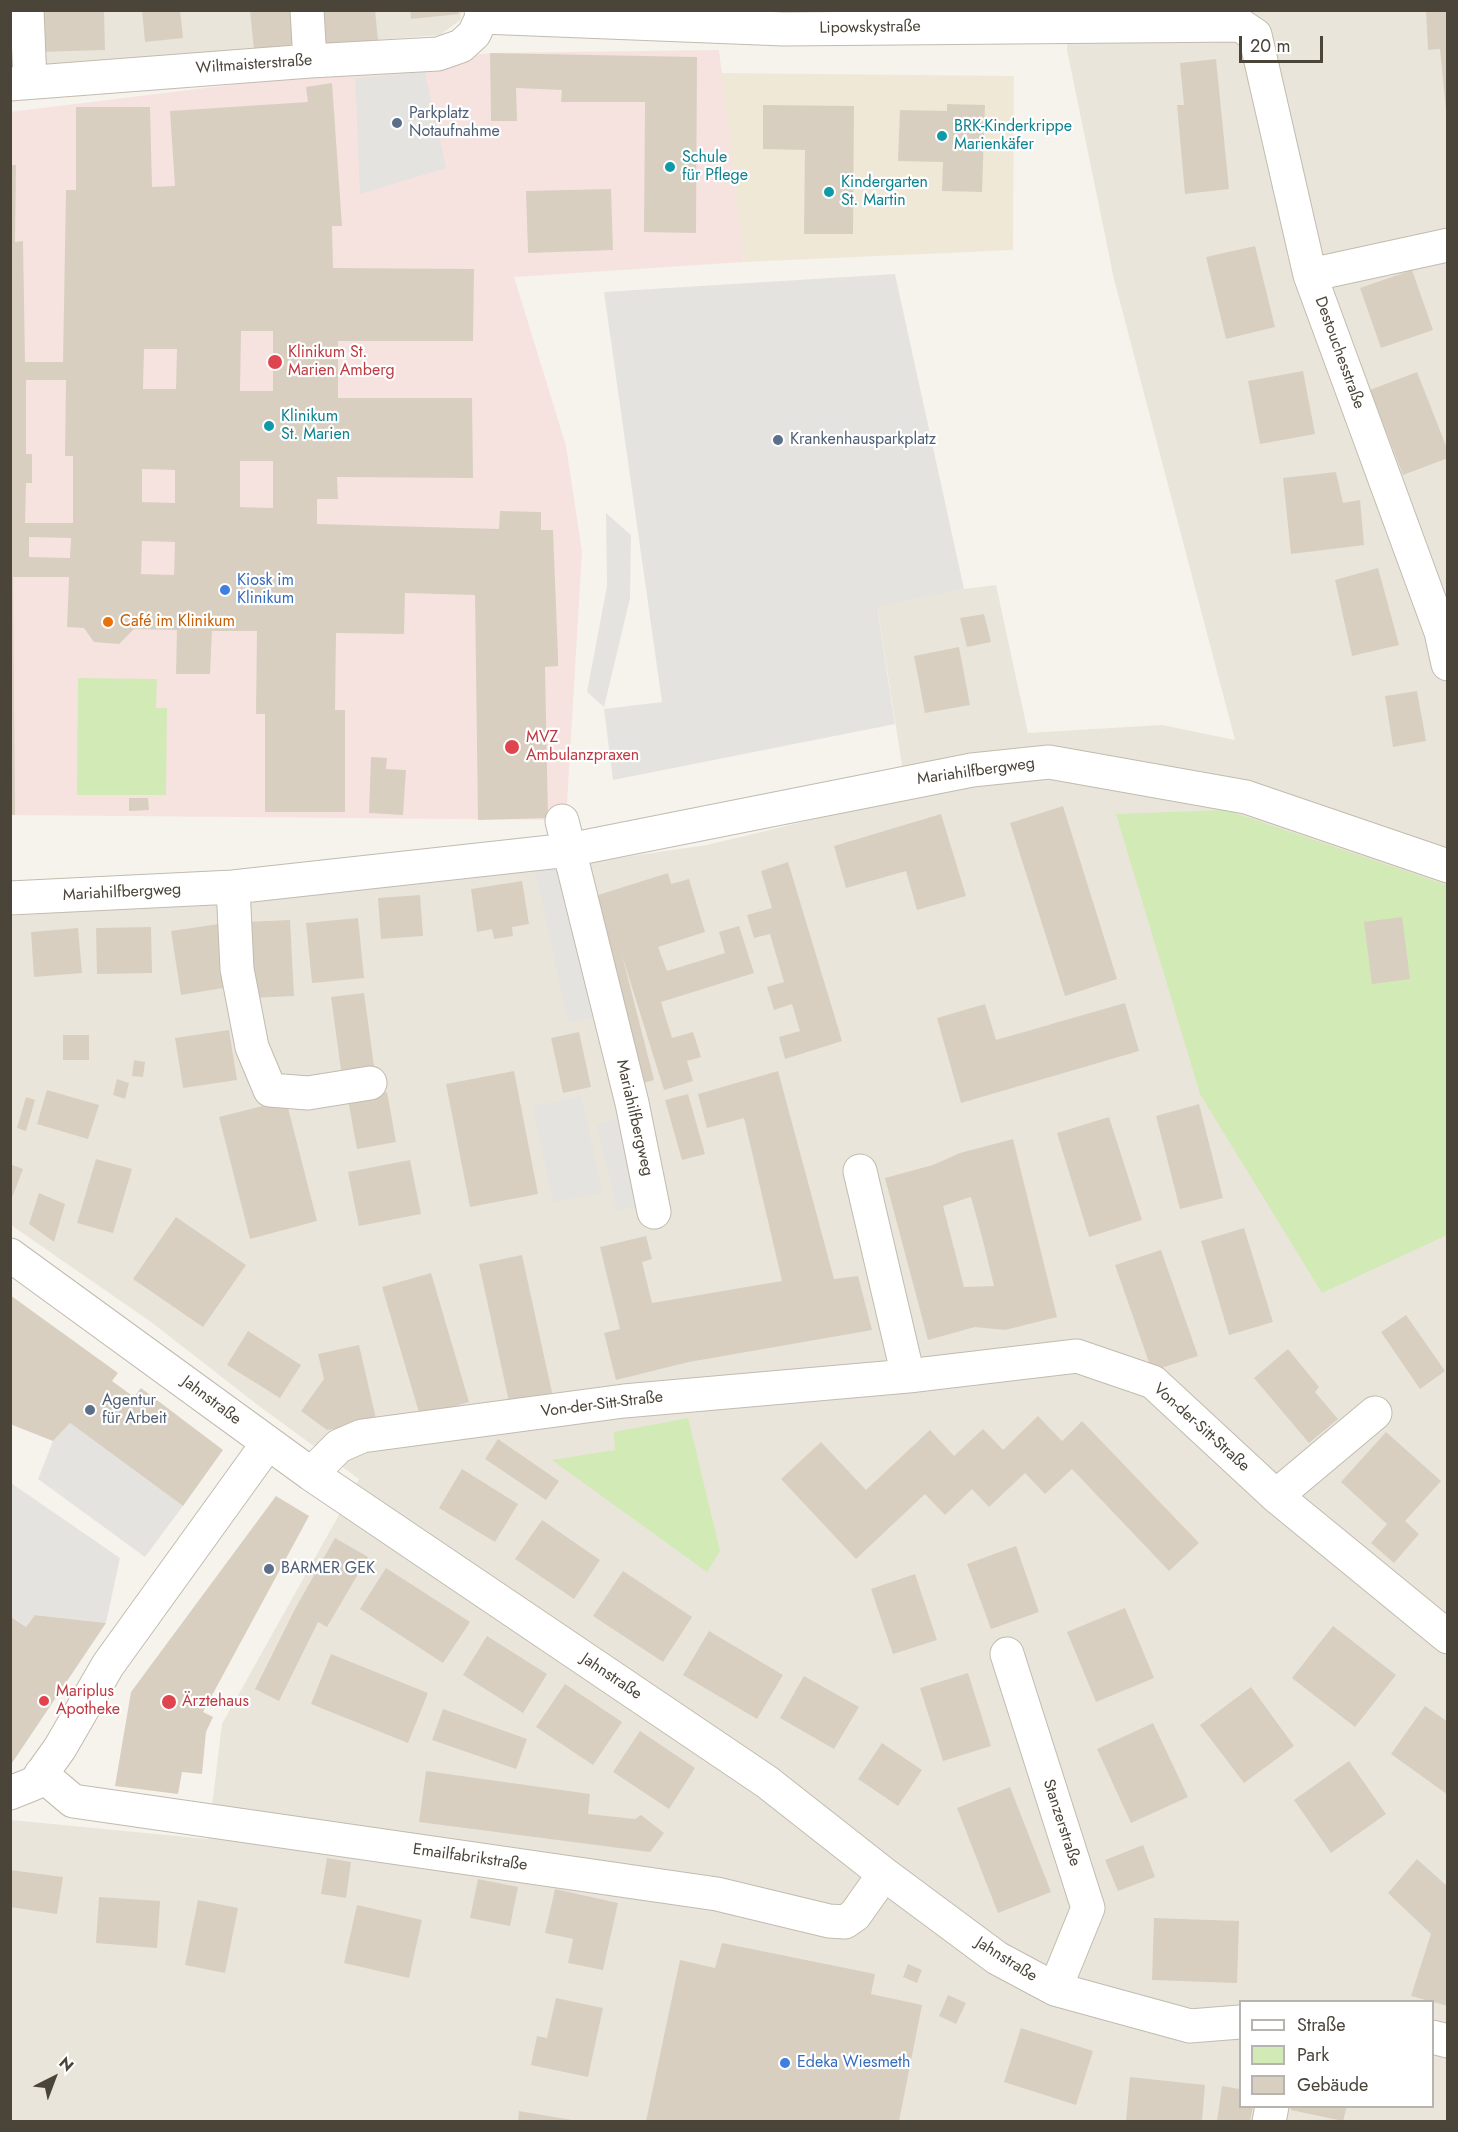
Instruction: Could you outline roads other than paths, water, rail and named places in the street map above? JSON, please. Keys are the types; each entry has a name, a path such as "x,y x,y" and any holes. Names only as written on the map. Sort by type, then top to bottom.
{"street":[{"path":"20,83 27,10"},
{"path":"307,10 310,61"},
{"name":"Wiltmaisterstraße","path":"20,83 310,61 438,54 461,46 474,34 482,14"},
{"name":"Lipowskystraße","path":"482,14 784,29 1240,25 1255,35"},
{"name":"Destouchesstraße","path":"1255,35 1310,275 1441,632 1448,664"},
{"path":"1310,275 1448,245"},
{"name":"Mariahilfbergweg","path":"10,898 233,887 960,772 1050,762 1246,796 1448,866"},
{"name":"Mariahilfbergweg","path":"565,835 632,1103 654,1212"},
{"path":"233,887 239,980 252,1047 270,1090 308,1093 370,1083"},
{"path":"860,1171 908,1376"},
{"name":"Jahnstraße","path":"10,1255 311,1474 767,1782 884,1874 997,1958 1054,1989 1190,2026 1239,2022"},
{"name":"Von-der-Sitt-Straße","path":"311,1474 339,1446 362,1436 624,1401 908,1376 1077,1356 1153,1382 1275,1496 1448,1636"},
{"path":"1275,1496 1375,1413"},
{"path":"10,1794 35,1783 60,1748 108,1665 268,1443"},
{"name":"Stanzerstraße","path":"1007,1654 1088,1908 1054,1989"},
{"name":"Emailfabrikstraße","path":"41,1774 73,1801 717,1894 830,1922 845,1922 855,1915 884,1874"}],"place":[{"name":"Parkplatz Notaufnahme","path":"397,123"},
{"name":"BRK-Kinderkrippe Marienkäfer","path":"942,136"},
{"name":"Schule für Pflege","path":"670,167"},
{"name":"Kindergarten St. Martin","path":"829,192"},
{"name":"Klinikum St. Marien Amberg","path":"275,362"},
{"name":"Klinikum St. Marien","path":"269,426"},
{"name":"Krankenhausparkplatz","path":"778,440"},
{"name":"Kiosk im Klinikum","path":"225,590"},
{"name":"Café im Klinikum","path":"108,622"},
{"name":"MVZ Ambulanzpraxen","path":"512,747"},
{"name":"Agentur für Arbeit","path":"90,1410"},
{"name":"BARMER GEK","path":"269,1569"},
{"name":"Mariplus Apotheke","path":"44,1701"},
{"name":"Ärztehaus","path":"169,1702"},
{"name":"Edeka Wiesmeth","path":"785,2063"}]}
